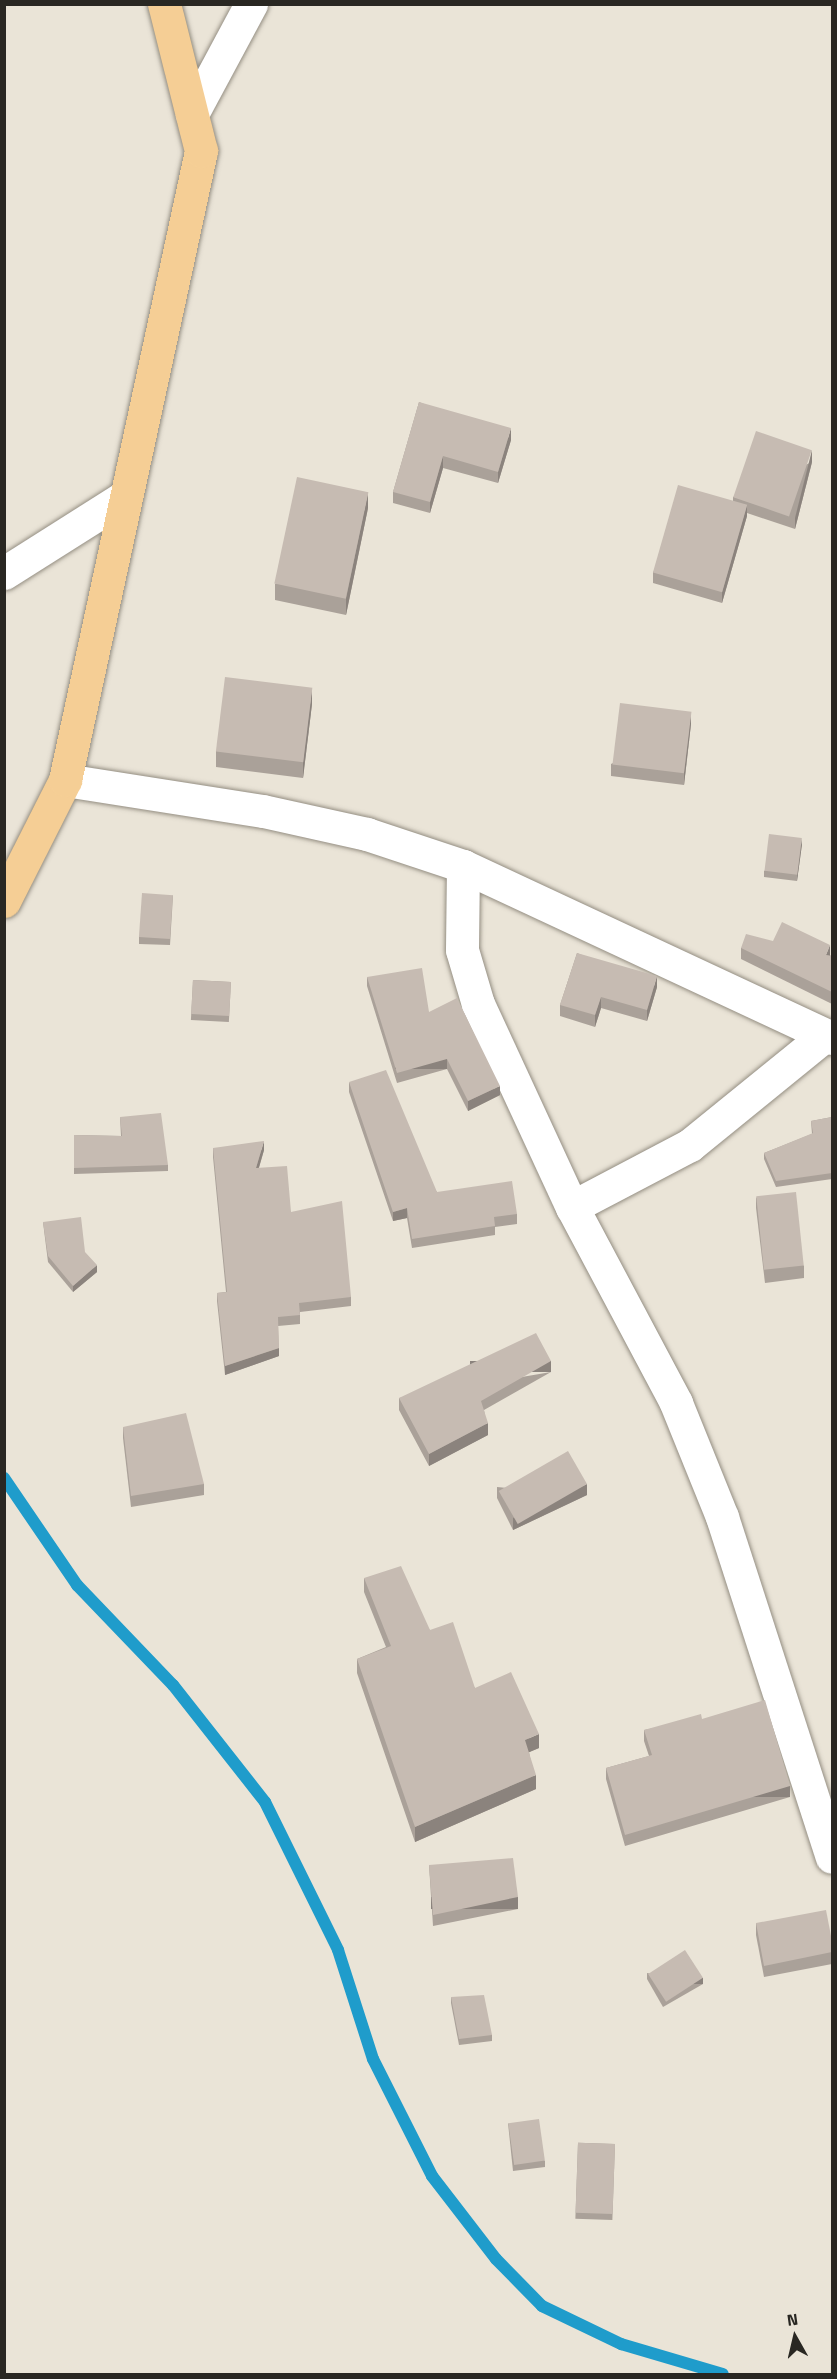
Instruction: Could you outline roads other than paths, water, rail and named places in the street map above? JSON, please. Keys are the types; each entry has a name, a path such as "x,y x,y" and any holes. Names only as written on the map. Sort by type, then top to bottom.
{"main road":[{"path":"4,901 65,780 124,497 201,151 164,4"}],"street":[{"path":"192,114 251,4"},
{"path":"4,573 124,497"},
{"path":"65,780 263,811 368,834 463,866 828,1037 690,1145 572,1207"},
{"path":"463,866 462,950 478,1004 572,1207 676,1403 722,1517 832,1857"}],"waterway":[{"path":"4,1478 77,1585 173,1685 265,1802 338,1950 373,2059 432,2176 496,2259 542,2306 621,2344 723,2374"}]}
